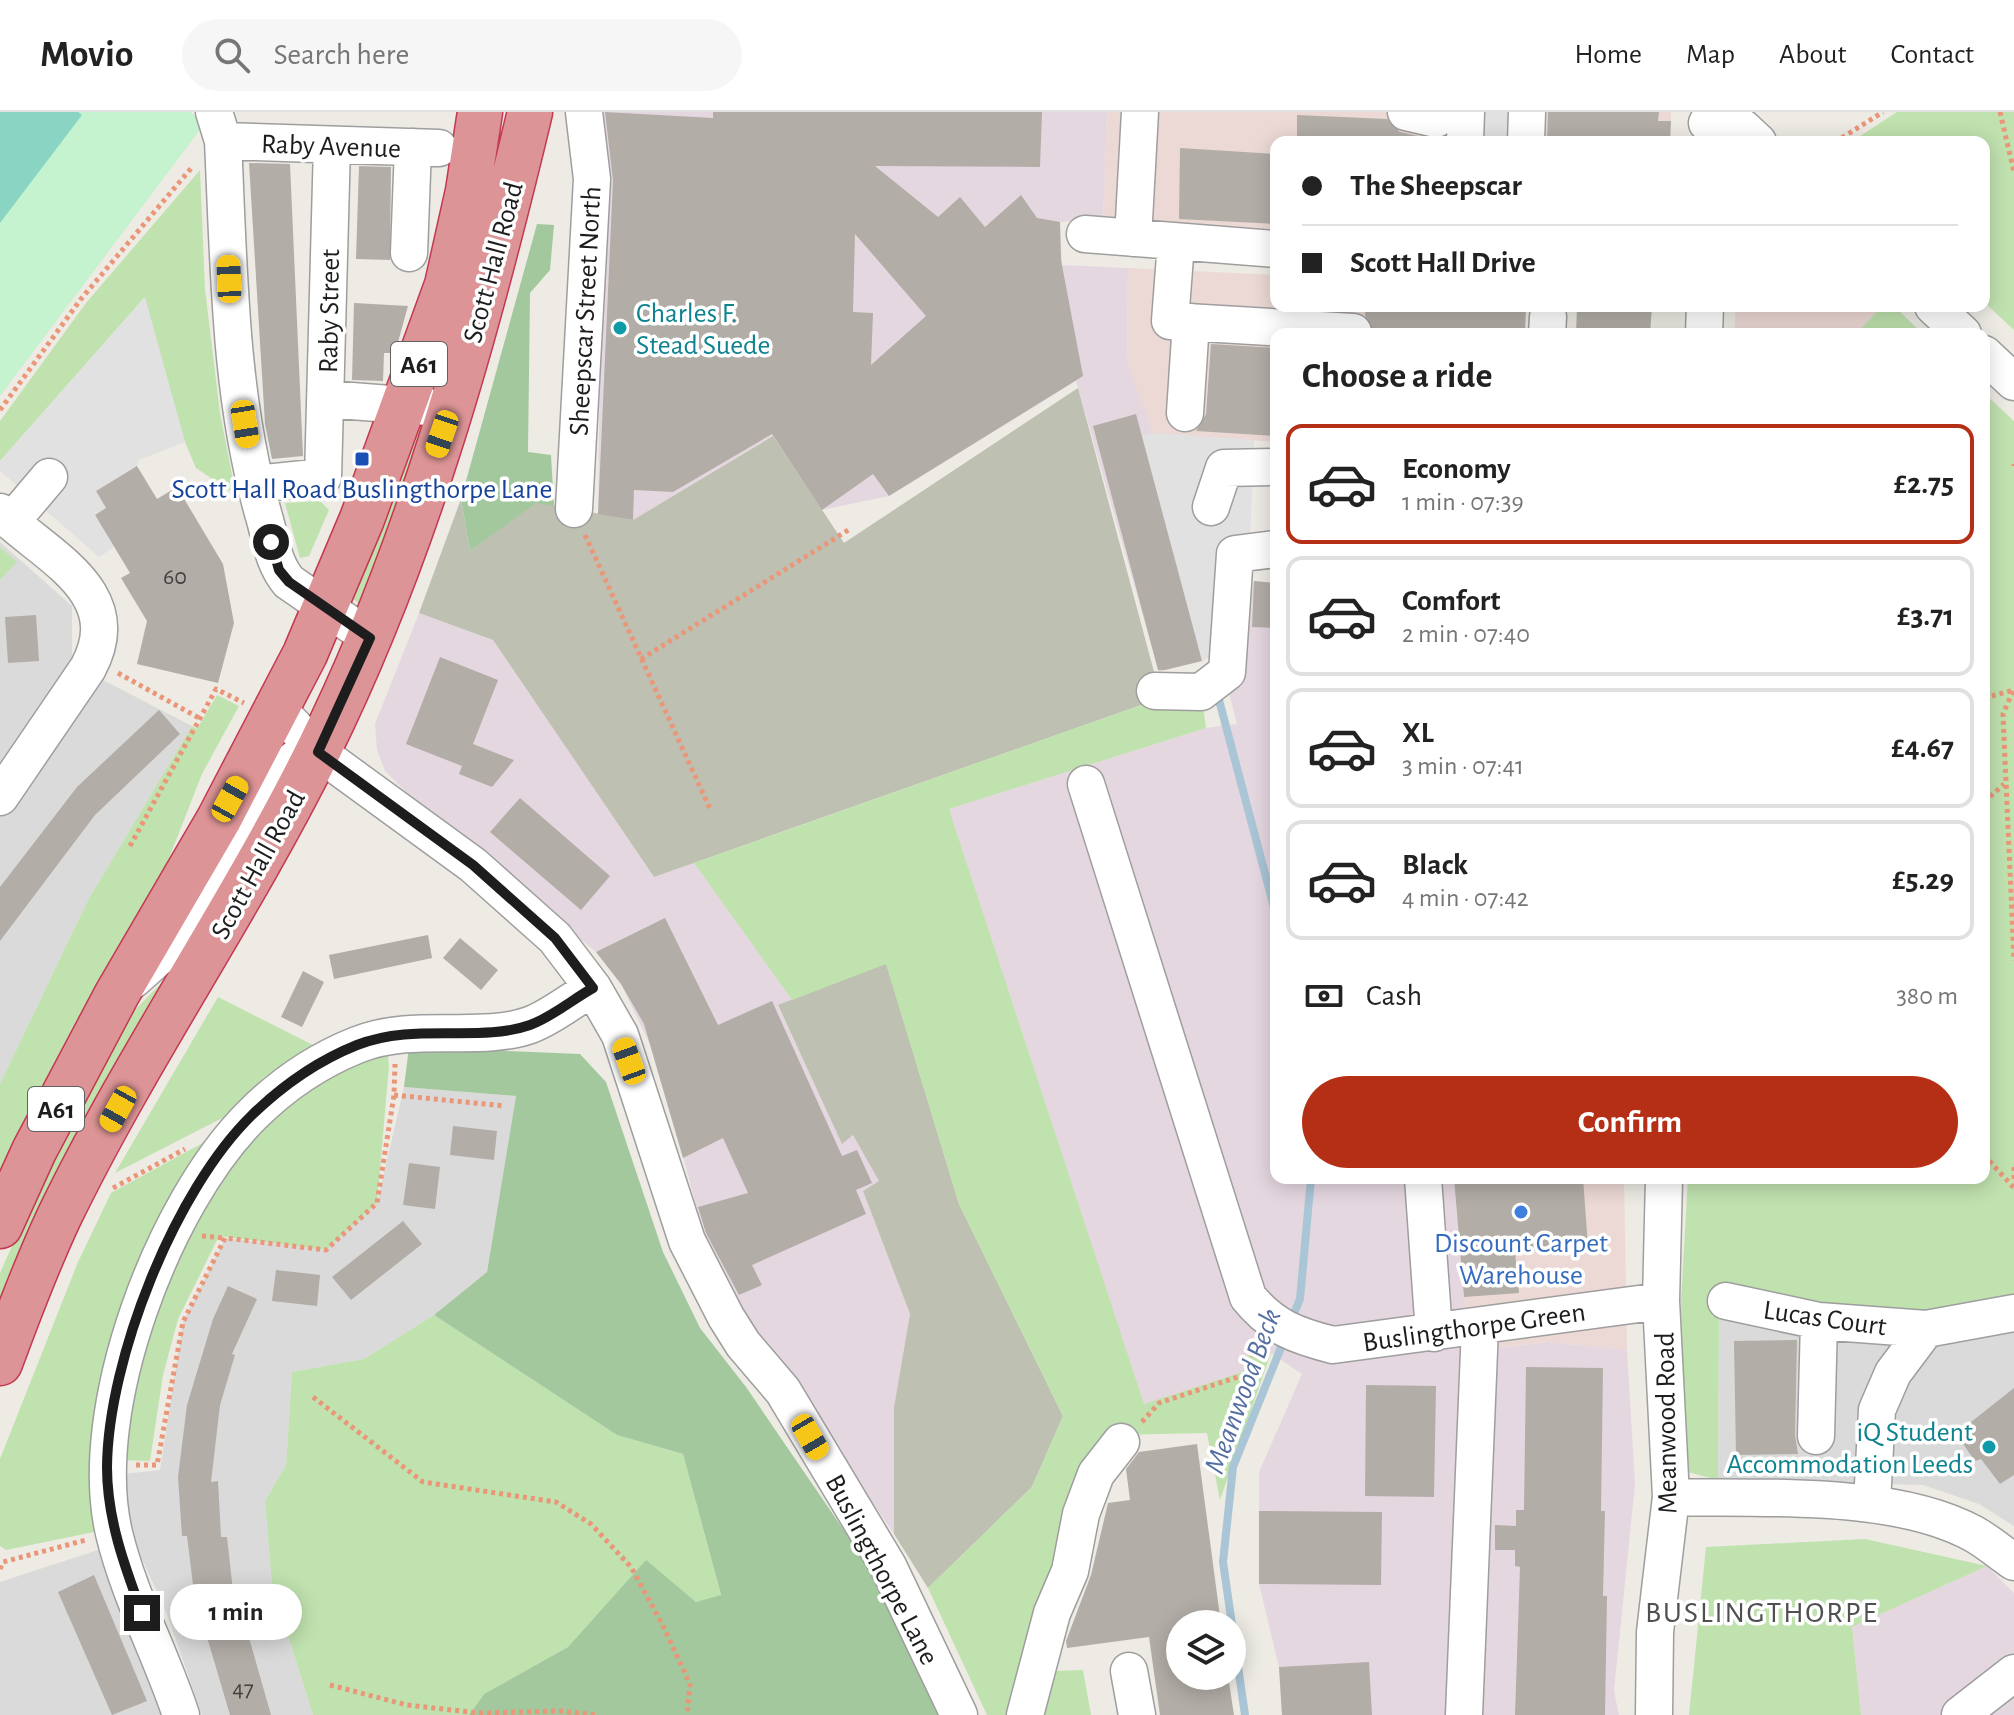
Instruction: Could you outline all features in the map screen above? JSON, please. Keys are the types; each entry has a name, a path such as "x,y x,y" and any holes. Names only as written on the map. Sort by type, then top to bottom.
{"highway":[{"name":"Scott Hall Road","path":"0,1226 34,1151 264,708 325,606 405,404 447,285 468,191 480,112"},
{"name":"Scott Hall Road","path":"0,1363 60,1217 318,752 370,638 451,410 487,285 530,112"}],"street":[{"name":"Sheepscar Street North","path":"574,509 592,179 584,112"},
{"path":"1133,238 1140,112"},
{"path":"1526,136 1527,112"},
{"path":"219,126 232,334 254,484 279,570 289,582 370,638"},
{"name":"Raby Avenue","path":"219,126 332,145 426,148 409,253"},
{"path":"1707,126 1743,128 1752,136"},
{"name":"Raby Street","path":"254,484 323,477 332,145"},
{"path":"1085,234 1270,249"},
{"path":"1176,243 1170,321 1288,328"},
{"path":"1939,312 1957,328"},
{"path":"1185,413 1191,322"},
{"path":"1990,360 2014,382"},
{"path":"326,399 451,410"},
{"path":"1211,507 1224,468 1270,467"},
{"path":"0,797 93,658 100,627 96,605 86,585 5,517 49,477"},
{"path":"1155,691 1201,692 1227,672 1235,554 1270,550"},
{"name":"Buslingthorpe Lane","path":"264,708 318,752 473,865 555,938 593,988 620,1035 687,1241 737,1335 783,1391 897,1559 959,1715"},
{"name":"Scott Hall Road","path":"117,994 171,946 265,791 290,760 318,752"},
{"path":"1086,784 1248,1297 1266,1319"},
{"path":"181,1715 114,1533 107,1466 113,1407 145,1292 173,1233 209,1170 251,1116 303,1071 358,1045 396,1033 487,1031 530,1025 593,988"},
{"path":"1423,1184 1434,1333"},
{"name":"Meanwood Road","path":"1654,1715 1655,1632 1671,1497 1661,1301 1664,1184"},
{"name":"Buslingthorpe Green","path":"1266,1319 1319,1341 1434,1333 1661,1301"},
{"name":"Lucas Court","path":"1726,1301 1819,1321 1926,1329 2014,1313"},
{"path":"1816,1436 1819,1321"},
{"path":"1464,1715 1480,1327"},
{"name":"Lucas Court","path":"1872,1503 1877,1410 1893,1373 1926,1329"},
{"path":"1025,1715 1052,1613 1070,1571 1081,1514 1096,1474 1121,1442"},
{"path":"1671,1497 1872,1503 1922,1515 1972,1533 2014,1562"},
{"path":"1129,1671 1137,1715"},
{"path":"1967,1713 2014,1673"}],"path":[{"path":"1845,136 1883,112"},
{"path":"2000,112 2014,172"},
{"path":"0,410 109,264 186,172 219,126"},
{"path":"574,509 711,811"},
{"path":"641,659 850,529"},
{"path":"93,658 199,718"},
{"path":"130,846 216,689 264,708"},
{"path":"1990,696 2014,690"},
{"path":"2014,690 2003,714 2014,961"},
{"path":"1990,797 2005,783"},
{"path":"107,1466 157,1465 183,1322 225,1238 326,1250 377,1203 394,1095 505,1106"},
{"path":"60,1217 198,1142"},
{"path":"1990,1162 2014,1188"},
{"path":"2001,1174 2014,1169 2014,1181"},
{"path":"1121,1442 1159,1403 1247,1374 1266,1319"},
{"path":"313,1397 423,1482 556,1502 591,1524 631,1567 662,1624 690,1684 687,1715"},
{"path":"0,1569 2,1560 114,1533"},
{"path":"330,1685 407,1705 476,1714 560,1711 597,1715"}],"shaded area":[{"path":"0,112 78,112 82,115 0,223"},
{"path":"603,112 1107,112 1103,219 1060,222 1062,265 1128,268 1127,364 1153,433 1254,440 1243,618 1254,581 1270,582 1270,1184 1454,1184 1467,1352 1547,1342 1627,1350 1635,1484 1614,1691 1619,1715 1282,1715 1279,1667 1259,1584 1259,1472 1302,1374 1254,1342 1242,1372 1144,1405 949,809 1206,728 1237,724 1219,653 1159,672 1076,381 889,496 822,510 773,436 633,520 598,514"},
{"path":"1107,112 1671,112 1670,136 1270,136 1270,229 1103,219"},
{"path":"1445,112 1538,112 1537,136 1444,136"},
{"path":"1128,268 1270,275 1270,312 1366,312 1364,328 1270,328 1270,442 1153,433 1127,371"},
{"path":"145,297 185,442 139,460 137,466 96,491 106,508 95,515 114,547 99,557 0,471 0,461"},
{"path":"1736,312 1876,312 1862,328 1734,328"},
{"path":"1078,388 1161,698 654,877 493,640 419,613 461,499 470,551 536,502 633,520 773,436 844,543"},
{"path":"1153,433 1254,440 1250,540 1219,653 1202,661 1142,436"},
{"path":"0,542 72,606 72,664 192,726 88,900 0,1084"},
{"path":"419,613 493,640 654,877 694,863 792,1000 778,1006 842,1143 853,1135 880,1181 863,1191 910,1314 894,1407 894,1534 733,1298 703,1231 657,1059 621,984 596,952 415,801 385,771 377,750 375,724"},
{"path":"886,963 959,1204 1063,1416 1032,1487 928,1588 894,1534 894,1407 910,1314 863,1191 879,1181 853,1135 842,1144 778,1005"},
{"path":"404,1087 516,1096 487,1272 434,1315 364,1359 292,1372 286,1465 265,1501 272,1585 313,1715 202,1715 167,1614 128,1528 123,1474 160,1470 183,1322 225,1238 326,1249 377,1203"},
{"path":"1454,1184 1624,1184 1627,1350 1547,1342 1466,1352"},
{"path":"1719,1289 2014,1302 2014,1526 1979,1504 1923,1485 1718,1480"},
{"path":"98,1550 161,1715 0,1715 0,1582"},
{"path":"1987,1566 2014,1593 2014,1715 1861,1715 1852,1627"}],"green space":[{"path":"0,112 190,112 205,123 0,396"},
{"path":"1897,112 2014,112 2014,330 1990,308 1990,136 1860,136"},
{"path":"200,170 205,289 220,413 236,495 196,468 185,442 144,298 0,461 0,421 86,303"},
{"path":"537,224 554,225 550,270 530,293 528,452 551,455 554,506 536,503 470,551 461,499"},
{"path":"1876,312 1900,312 1917,328 1862,328"},
{"path":"1990,399 2014,421 2014,1302 1902,1322 1719,1289 1718,1480 1684,1471 1681,1301 1688,1184 1990,1184"},
{"path":"416,431 421,431 366,611 347,593"},
{"path":"320,501 329,510 309,556 300,558 285,503"},
{"path":"0,547 17,562 0,580"},
{"path":"217,695 239,706 202,774 142,927 0,1187 0,1084 88,900 192,726 197,729"},
{"path":"1161,698 1202,699 1206,728 949,809 1144,1404 1242,1372 1254,1342 1271,1353 1220,1500 1207,1433 1115,1435 1052,1671 1083,1670 1091,1715 987,1715 928,1588 1032,1487 1063,1416 959,1204 886,964 792,1000 694,863"},
{"path":"171,973 0,1319 0,1273 35,1194 129,1016"},
{"path":"218,997 313,1045 263,1078 230,1114 115,1173"},
{"path":"409,1047 580,1054 606,1082 663,1252 700,1328 746,1387 869,1567 940,1715 469,1715 484,1694 568,1647 646,1560 696,1602 721,1595 683,1454 617,1435 434,1315 487,1272 516,1096 404,1087"},
{"path":"387,1049 389,1066 377,1203 326,1250 219,1236 178,1319 163,1375 150,1461 120,1460 142,1337 216,1179 288,1097"},
{"path":"221,1133 167,1215 99,1531 6,1550 0,1546 0,1459 78,1262 111,1193"},
{"path":"434,1315 617,1435 683,1454 721,1596 696,1602 646,1561 568,1647 484,1694 469,1715 313,1715 272,1585 265,1501 286,1465 292,1372 364,1359"},
{"path":"1865,1539 1987,1566 1852,1627 1861,1715 1689,1715 1706,1547"}],"building":[{"path":"605,112 713,118 713,112 1042,112 1040,167 875,166 938,217 960,197 985,227 1021,195 1037,218 1060,222 1061,260 1083,376 889,496 873,474 822,510 772,434 673,492 634,490 633,520 598,514 613,180","holes":["855,234 926,316 871,365 873,313 853,312"]},
{"path":"1548,112 1659,112 1658,121 1671,121 1670,136 1547,136"},
{"path":"1297,115 1387,119 1400,132 1418,136 1297,136"},
{"path":"1180,148 1270,154 1270,224 1179,219"},
{"path":"249,163 290,164 303,456 272,459 265,424"},
{"path":"359,166 391,167 390,260 356,259"},
{"path":"354,303 408,306 395,353 384,353 383,381 352,380"},
{"path":"1365,312 1526,312 1525,328 1371,328"},
{"path":"1577,312 1652,312 1650,328 1576,328"},
{"path":"1211,344 1270,348 1270,436 1196,431 1206,414"},
{"path":"1136,414 1202,661 1165,670 1158,670 1093,426"},
{"path":"137,466 157,499 177,487 223,564 234,623 218,683 137,664 147,621 121,578 130,573 95,515 106,508 96,491"},
{"path":"1254,581 1270,582 1270,628 1252,627"},
{"path":"36,615 39,661 8,663 5,617"},
{"path":"440,657 498,680 473,744 514,760 492,787 459,774 462,766 406,744"},
{"path":"159,710 180,734 95,815 0,941 0,887 77,787"},
{"path":"520,798 610,876 581,910 490,832"},
{"path":"665,918 718,1025 772,1001 842,1156 857,1150 872,1183 856,1190 866,1214 752,1265 762,1285 739,1295 706,1233 698,1207 748,1193 723,1138 683,1158 644,1024 621,984 596,952"},
{"path":"428,935 432,958 334,979 329,955"},
{"path":"460,938 498,970 481,990 443,958"},
{"path":"303,971 324,982 302,1027 281,1017"},
{"path":"453,1126 497,1131 494,1160 450,1155"},
{"path":"409,1163 440,1167 435,1209 403,1205"},
{"name":"Discount Carpet Warehouse","path":"1455,1184 1583,1184 1588,1246 1515,1252 1519,1293 1464,1297"},
{"path":"403,1221 422,1244 351,1300 332,1277"},
{"path":"276,1270 320,1275 317,1306 272,1301"},
{"path":"228,1286 257,1299 232,1354 235,1355 220,1405 211,1482 218,1481 221,1537 227,1537 234,1600 238,1599 271,1715 230,1715 194,1593 187,1536 182,1536 178,1477 187,1405 213,1319"},
{"path":"1797,1340 1795,1435 1798,1454 1736,1455 1734,1341"},
{"path":"1526,1367 1603,1368 1601,1511 1605,1511 1603,1596 1607,1596 1605,1715 1515,1715 1520,1567 1515,1566 1515,1550 1495,1550 1495,1525 1516,1526 1516,1510 1524,1510"},
{"path":"1366,1385 1436,1386 1434,1497 1365,1496"},
{"name":"iQ Student Accommodation Leeds","path":"2014,1388 2014,1475 2000,1484 1981,1459 1975,1461 1956,1434"},
{"path":"1197,1444 1219,1610 1166,1610 1166,1690 1230,1690 1234,1715 1160,1715 1149,1637 1067,1648 1066,1641 1091,1575 1108,1503 1130,1500 1126,1469 1139,1452"},
{"path":"1259,1511 1382,1512 1381,1585 1259,1584"},
{"path":"94,1575 147,1701 112,1715 58,1592"},
{"path":"1369,1662 1372,1715 1282,1715 1279,1667"}],"waterway":[{"name":"Meanwood Beck","path":"1219,700 1270,892"},
{"name":"Meanwood Beck","path":"1290,1323 1300,1299 1310,1184"},
{"name":"Meanwood Beck","path":"1245,1715 1223,1562 1233,1467 1284,1340"}],"place":[{"name":"Charles F. Stead Suede","path":"620,328"},
{"name":"Scott Hall Road Buslingthorpe Lane","path":"362,459"},
{"name":"Discount Carpet Warehouse","path":"1521,1212"},
{"name":"iQ Student Accommodation Leeds","path":"1989,1447"}],"district":[{"name":"BUSLINGTHORPE","path":"1762,1612"}],"route":[{"path":"142,1613 114,1533 107,1466 113,1407 129,1339 145,1292 173,1233 209,1170 251,1116 303,1071 358,1045 396,1033 487,1031 530,1025 593,988 555,938 473,865 318,752 370,638 289,582 279,570 271,542"}]}
